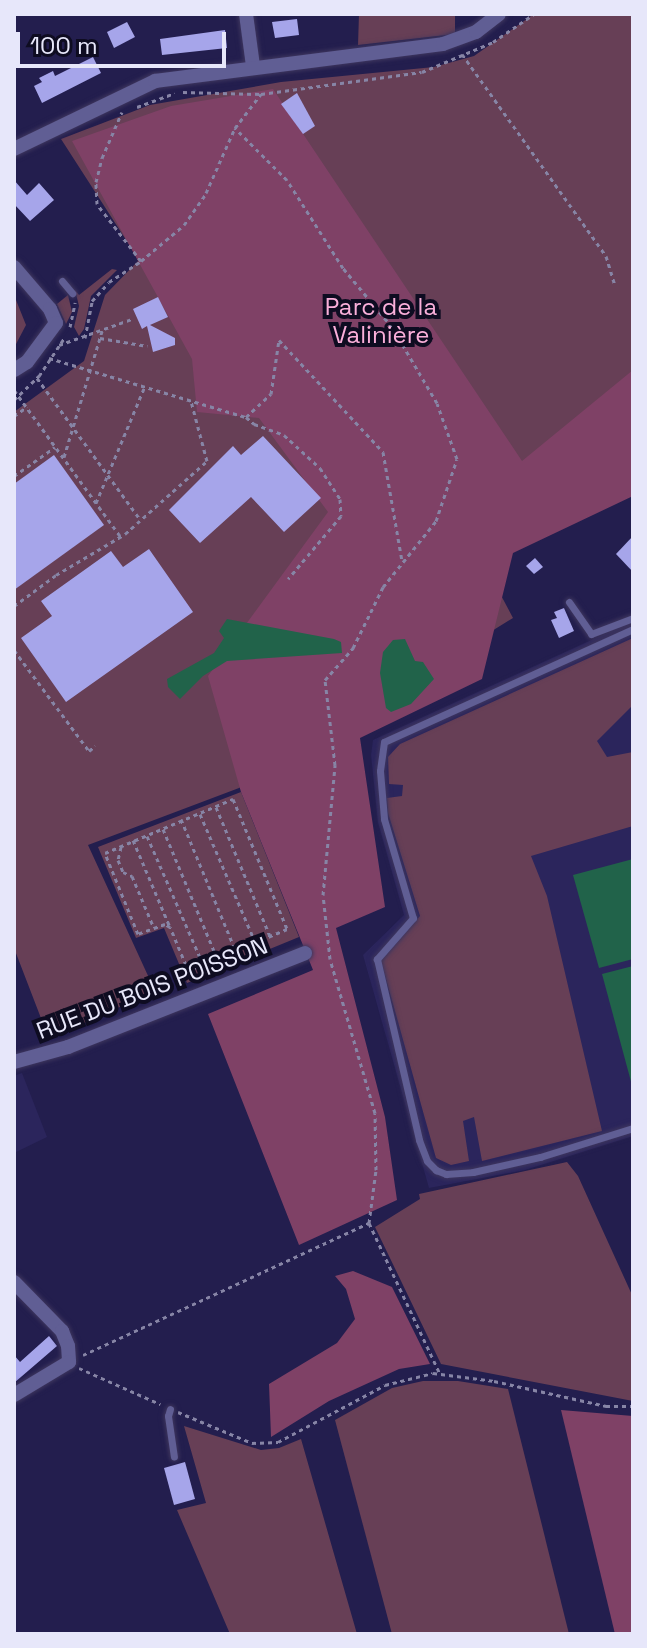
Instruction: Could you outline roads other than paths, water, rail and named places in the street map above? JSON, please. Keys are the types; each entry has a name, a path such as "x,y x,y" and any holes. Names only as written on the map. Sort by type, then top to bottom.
{"street":[{"path":"246,14 253,66"},
{"path":"14,149 155,81 454,40 476,32 499,14"},
{"path":"14,267 50,309 56,323 33,354 14,370"},
{"name":"RUE DU BOIS POISSON","path":"14,1062 68,1047 305,953"},
{"path":"14,1282 62,1331 68,1346 69,1362 14,1395"}],"lane":[{"path":"62,281 72,293"},
{"path":"569,602 591,634 633,618"},
{"path":"633,629 384,742 380,771 384,819 413,918 377,959 419,1140 427,1161 436,1170 446,1174 473,1172 540,1157 633,1128"},
{"path":"170,1409 168,1416 174,1457"}],"park label":[{"name":"Parc de la Valinière","path":"381,321"}]}
